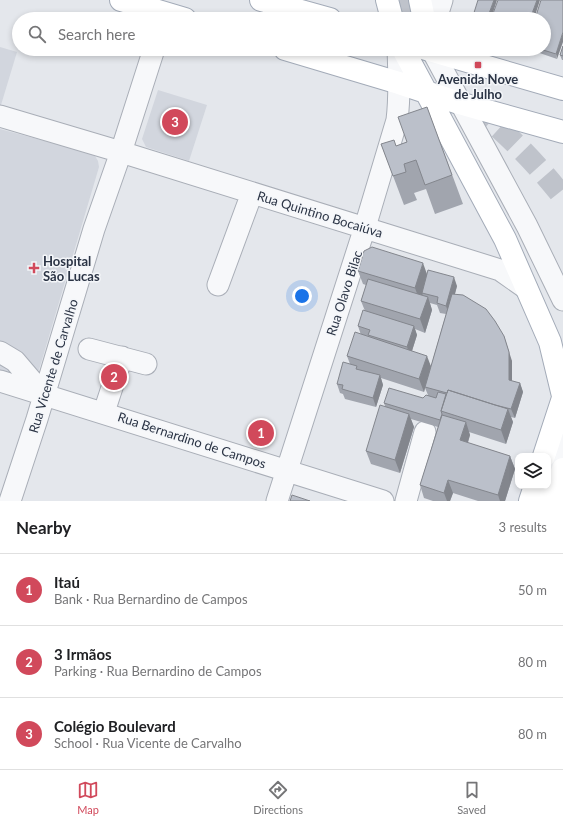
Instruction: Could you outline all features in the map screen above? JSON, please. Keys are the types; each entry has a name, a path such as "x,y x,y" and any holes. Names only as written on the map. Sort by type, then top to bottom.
{"main road":[{"path":"121,0 166,12"},
{"path":"260,0 304,12"},
{"path":"387,0 390,12"},
{"path":"420,0 423,12"},
{"path":"309,56 400,83 459,103 563,132"},
{"path":"407,56 428,92 505,239 550,342 563,397 545,453"},
{"path":"450,56 563,89"},
{"path":"552,501 563,469"},
{"path":"530,501 534,489"}],"street":[{"path":"438,12 442,0"},
{"name":"Rua Vicente de Carvalho","path":"10,501 44,395 94,229 121,152 152,56"},
{"name":"Rua Olavo Bilac","path":"277,501 365,227 397,120 400,83 398,56"},
{"path":"433,56 527,226 563,300"},
{"name":"Rua Quintino Bocaiúva","path":"0,116 365,227 500,270 527,289"},
{"path":"218,285 252,193"},
{"path":"89,349 146,364"},
{"path":"0,352 15,361 44,395"},
{"path":"104,412 122,357"},
{"name":"Rua Bernardino de Campos","path":"0,381 104,412 383,501"},
{"path":"551,468 563,431"},
{"path":"406,501 425,432"},
{"path":"540,501 544,489"}],"shaded area":[{"path":"0,47 12,51 12,56 16,56 0,105"},
{"path":"158,90 207,105 189,161 146,147 142,139"},
{"name":"Hospital São Lucas","path":"0,129 90,153 95,156 99,167 39,370 34,376 0,375"}],"building":[{"path":"478,0 494,0 490,12 474,12"},
{"path":"498,0 537,0 533,12 494,12"},
{"path":"541,0 563,0 563,32 556,54 551,52 551,12 537,12"},
{"path":"563,46 563,56 560,55"},
{"path":"427,107 452,175 425,185 416,160 404,164 406,172 393,176 381,144 394,140 396,146 407,142 398,117"},
{"path":"372,247 423,263 415,288 358,271 364,251"},
{"path":"428,270 454,277 446,306 437,303 438,297 422,293"},
{"path":"368,279 428,297 420,319 361,301"},
{"path":"452,294 463,295 486,309 504,336 509,352 509,380 520,383 511,409 448,390 447,393 425,387"},
{"path":"363,310 414,326 407,347 368,335 370,330 358,326"},
{"path":"355,332 427,356 419,379 347,356"},
{"path":"343,362 357,366 356,369 380,375 373,398 342,389 343,385 337,384"},
{"path":"389,388 423,398 426,395 436,398 438,392 446,394 440,420 384,403"},
{"path":"448,390 508,409 501,430 441,411"},
{"path":"380,405 409,414 395,460 366,451"},
{"path":"442,415 466,422 460,440 510,456 498,495 448,480 444,493 420,485"},
{"path":"292,495 310,501 290,501"}],"tunnel":[{"path":"400,0 404,12"},
{"path":"474,107 521,149 563,197"}],"place":[{"name":"Avenida Nove de Julho","path":"478,65"},
{"name":"Colégio Boulevard","path":"175,122"},
{"name":"Hospital São Lucas","path":"34,268"},
{"name":"3 Irmãos","path":"114,377"},
{"name":"Itaú","path":"261,433"}]}
